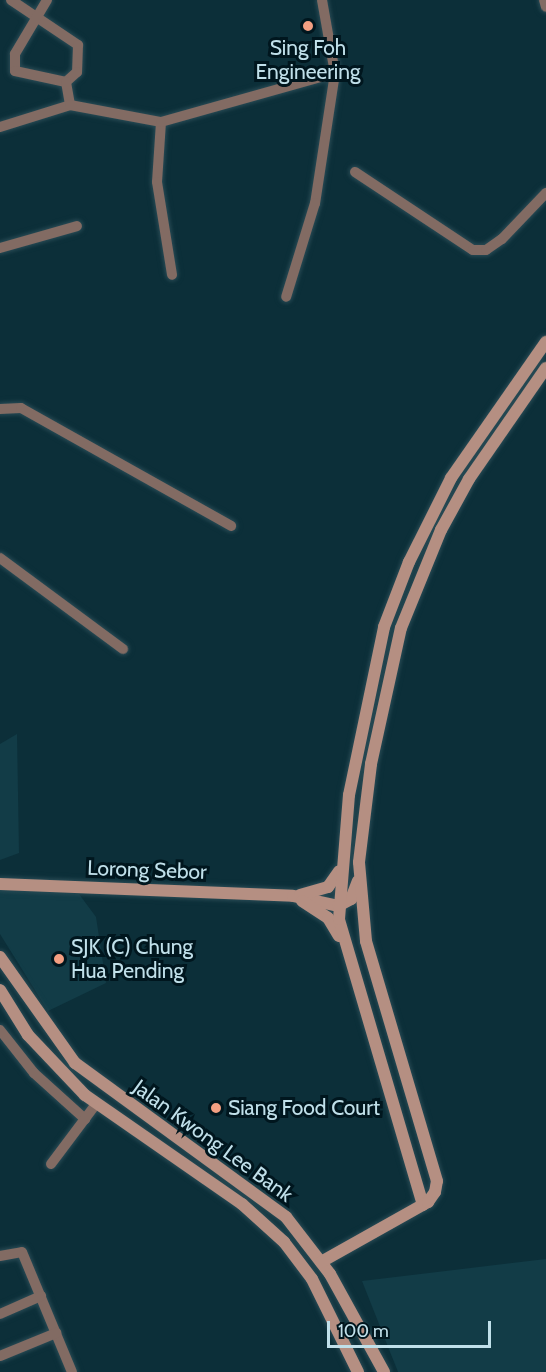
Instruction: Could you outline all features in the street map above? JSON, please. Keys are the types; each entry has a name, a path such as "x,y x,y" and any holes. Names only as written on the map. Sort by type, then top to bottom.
{"street":[{"path":"11,0 33,20 78,45 77,72 66,82"},
{"path":"46,0 15,54 15,71 66,82"},
{"path":"286,297 315,203 335,73 322,0"},
{"path":"544,0 546,7"},
{"path":"0,128 70,105 161,122 335,73"},
{"path":"66,82 70,105"},
{"path":"161,122 157,182 172,275"},
{"path":"355,172 473,250 486,250 502,239 546,193"},
{"path":"0,248 77,226"},
{"path":"423,1205 344,945 338,906 339,870 362,719 402,579 451,478 546,342"},
{"path":"321,1262 423,1205 437,1181 366,941 360,873 376,730 415,588 469,479 546,368"},
{"path":"0,409 21,408 231,526"},
{"path":"0,558 123,649"},
{"path":"293,896 328,887 339,870"},
{"path":"293,896 338,906 351,899 360,873"},
{"name":"Lorong Sebor","path":"0,884 293,896"},
{"path":"293,896 328,918 344,945"},
{"name":"Jalan Kwong Lee Bank","path":"0,957 75,1062 278,1211 321,1262 384,1372"},
{"name":"Jalan Kwong Lee Bank","path":"0,990 28,1035 96,1104 242,1204 284,1242 312,1279 358,1372"},
{"path":"0,1030 34,1073 85,1119"},
{"path":"51,1164 96,1104"},
{"path":"0,1256 22,1252 70,1371"},
{"path":"0,1314 41,1296"},
{"path":"0,1356 56,1333"}],"shaded area":[{"path":"17,734 19,853 0,860 0,744"},
{"name":"SJK (C) Chung Hua Pending","path":"8,884 79,894 96,917 106,983 48,1011 0,934 0,887"},
{"path":"546,1259 546,1372 398,1372 362,1281"}],"place":[{"name":"Sing Foh Engineering","path":"308,26"},
{"name":"SJK (C) Chung Hua Pending","path":"59,959"},
{"name":"Siang Food Court","path":"216,1108"}]}
